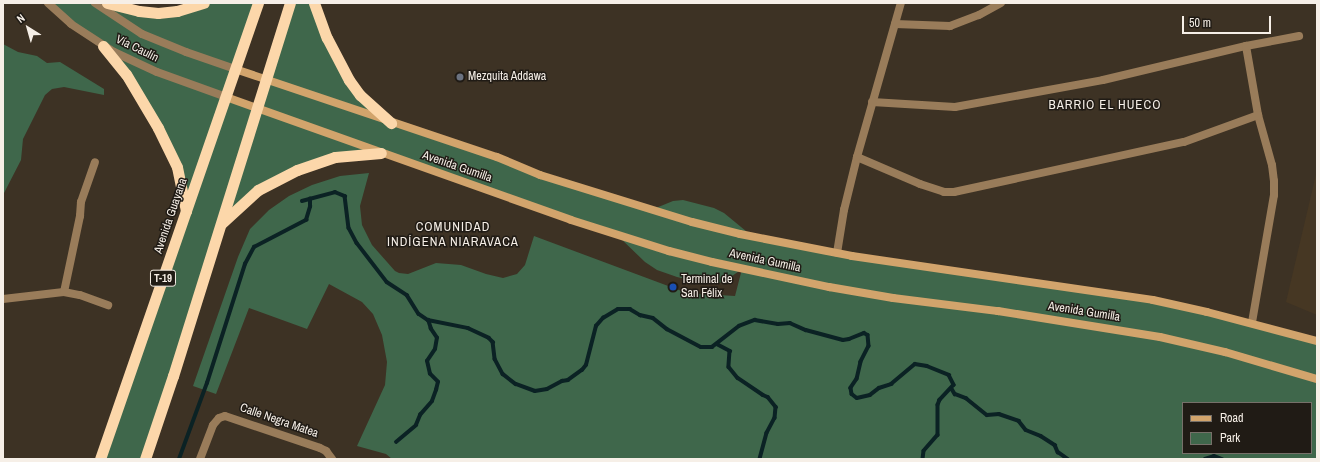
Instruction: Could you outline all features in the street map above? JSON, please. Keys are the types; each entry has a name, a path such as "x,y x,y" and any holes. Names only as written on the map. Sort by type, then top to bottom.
{"highway":[{"path":"107,3 139,11 158,13 178,11 204,3"},
{"name":"Avenida Guayana","path":"100,459 258,3"},
{"path":"145,459 173,376 290,3"},
{"path":"314,3 327,38 349,80 360,95 391,123"},
{"path":"103,46 137,90 177,167 186,213"},
{"path":"219,227 240,205 258,190 283,177 316,162 335,157 381,153"}],"main road":[{"name":"Avenida Gumilla","path":"235,69 391,123 497,157 540,175 651,210 740,234 837,253 924,267 1111,293 1207,312 1317,341"},
{"name":"Avenida Gumilla","path":"226,97 604,231 712,262 829,287 893,298 998,311 1160,336 1232,354 1317,379"}],"street":[{"name":"Vía Caulín","path":"48,3 71,24 103,46 130,61 226,97"},
{"name":"Vía Caulín","path":"95,3 142,34 186,52 235,69"},
{"path":"837,253 844,210 857,157 900,3"},
{"path":"895,24 950,26 979,15 1001,3"},
{"path":"872,102 955,107 1103,80 1246,46 1299,36"},
{"path":"1246,46 1258,115 1272,165 1274,195 1252,323"},
{"path":"857,157 920,184 944,192 954,192 1184,142 1258,115"},
{"path":"64,292 80,216 81,202 95,162"},
{"path":"3,299 64,292 80,295 108,305"},
{"name":"Calle Negra Matea","path":"200,459 213,425 220,418 225,416 320,448 330,457"}],"shaded area":[{"path":"1317,170 1317,315 1286,302"}],"green space":[{"path":"48,3 107,3 139,11 204,3 258,3 226,97 256,108 290,3 314,3 338,61 391,123 651,210 673,201 683,200 714,208 724,213 752,236 808,248 1111,293 1317,341 1317,459 392,459 386,454 357,446 385,385 387,362 382,335 373,314 362,302 329,284 307,329 249,308 216,394 193,386 238,257 250,229 269,210 289,196 312,185 340,176 369,173 360,206 362,225 372,245 395,271 399,273 408,274 436,263 461,265 486,274 503,278 517,274 525,265 534,236 687,293 735,296 742,269 725,281 718,283 702,283 677,277 657,270 645,262 617,235 381,153 297,170 229,215 145,459 100,459 186,213 177,167 103,46"},
{"path":"3,44 18,52 37,56 47,63 60,62 104,89 104,95 64,87 52,89 45,95 23,139 21,160 3,195"}],"waterway":[{"path":"302,201 335,192 345,196 349,228 357,243 387,282 407,295 419,314 428,320 468,328 489,338 493,342 495,359 503,374 516,384 535,391 547,389 562,381 568,380 582,370 586,365 596,326 603,318 618,309 630,309 640,315 653,318 667,329 701,347 712,347 739,326 755,320 778,324 790,323 806,330 843,340 864,333 868,335 869,346 861,362 857,379 851,388 852,394 857,398 870,395 879,388 891,384 915,364 927,366 949,375 954,385 940,400 938,405 938,435 924,451 923,459"},
{"path":"179,459 207,383 245,264 254,247 306,220 310,207 310,199"},
{"path":"396,442 416,425 420,415 432,401 436,390 438,382 430,374 427,361 435,349 437,338 431,329 428,320"},
{"path":"717,344 730,351 729,367 738,378 768,397 776,407 775,418 767,433 760,459"},
{"path":"952,389 955,394 966,398 987,415 999,414 1019,421 1026,430 1041,436 1055,445 1058,452 1068,459"},
{"path":"1205,459 1214,456 1222,459"}],"place":[{"name":"Mezquita Addawa","path":"460,77"},
{"name":"Terminal de San Félix","path":"673,287"}],"district":[{"name":"BARRIO EL HUECO","path":"1105,105"},
{"name":"COMUNIDAD INDÍGENA NIARAVACA","path":"453,236"}]}
